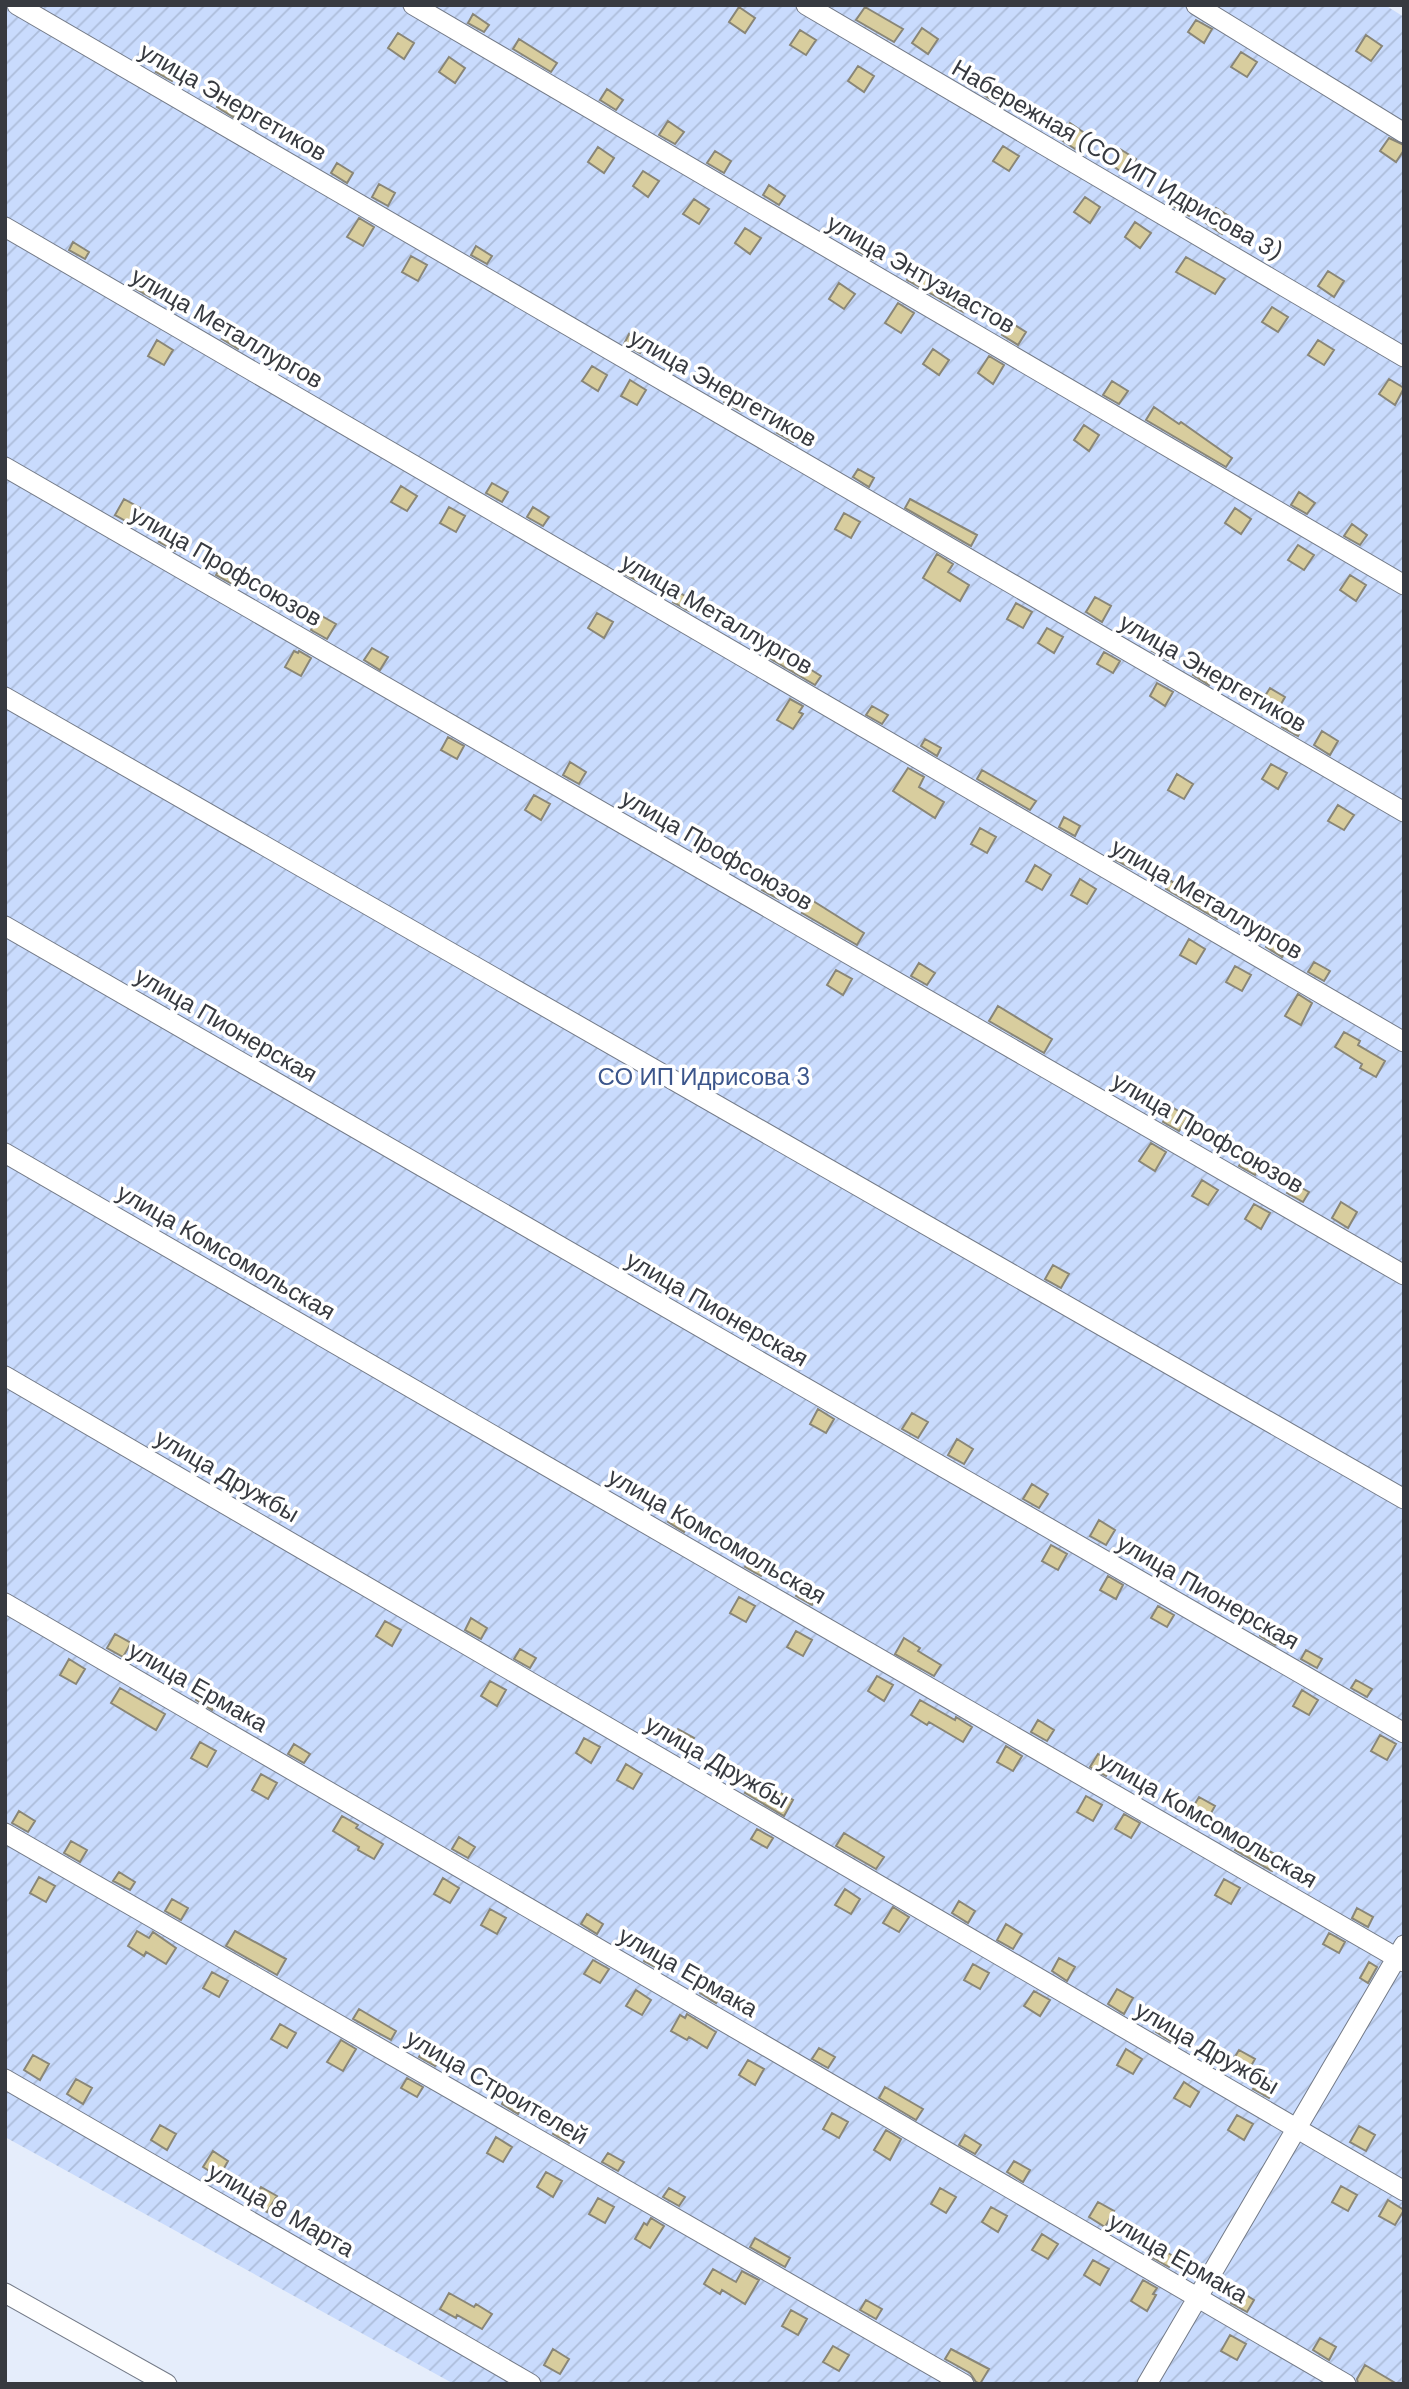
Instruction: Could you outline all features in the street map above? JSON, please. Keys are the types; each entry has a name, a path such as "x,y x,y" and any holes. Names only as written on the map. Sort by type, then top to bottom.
{"street":[{"name":"улица Энергетиков","path":"17,5 1404,812"},
{"name":"улица Энтузиастов","path":"413,5 1404,585"},
{"name":"Набережная (СО ИП Идрисова 3)","path":"806,5 1404,357"},
{"path":"1196,5 1404,133"},
{"name":"улица Металлургов","path":"5,227 1404,1042"},
{"name":"улица Профсоюзов","path":"5,467 1404,1275"},
{"path":"5,697 1404,1499"},
{"name":"улица Пионерская","path":"5,926 1404,1733"},
{"name":"улица Комсомольская","path":"5,1153 1401,1955"},
{"name":"улица Дружбы","path":"5,1376 1404,2191"},
{"name":"улица Ермака","path":"5,1603 1346,2384"},
{"name":"улица Строителей","path":"5,1833 964,2384"},
{"path":"1147,2384 1199,2299 1296,2128 1401,1955"},
{"name":"улица 8 Марта","path":"5,2079 531,2384"},
{"path":"5,2292 167,2384"}],"green space":[{"name":"СО ИП Идрисова 3","path":"5,5 1385,5 1404,17 1404,2384 454,2384 5,2137"}],"building":[{"path":"739,7 755,18 745,33 729,22"},
{"path":"865,7 903,29 894,42 856,20"},
{"path":"473,14 489,25 484,32 468,23"},
{"path":"1196,20 1212,29 1204,43 1188,32"},
{"path":"922,28 938,39 928,54 912,43"},
{"path":"800,30 816,40 806,55 790,45"},
{"path":"398,33 414,43 404,59 388,48"},
{"path":"1366,35 1382,46 1371,61 1356,51"},
{"path":"519,39 557,63 551,72 513,49"},
{"path":"1241,52 1257,62 1247,77 1231,67"},
{"path":"449,57 465,68 455,83 439,72"},
{"path":"161,63 177,73 172,81 156,72"},
{"path":"858,66 874,76 864,92 848,81"},
{"path":"987,79 1003,90 995,102 979,92"},
{"path":"607,89 623,100 616,110 600,100"},
{"path":"223,98 239,107 233,117 217,107"},
{"path":"668,121 684,132 675,144 659,135"},
{"path":"1070,123 1086,134 1075,149 1060,139"},
{"path":"1389,138 1404,145 1404,150 1396,162 1380,151"},
{"path":"1003,146 1019,156 1009,171 993,161"},
{"path":"598,147 614,158 604,173 588,162"},
{"path":"1120,149 1136,159 1126,175 1110,164"},
{"path":"715,151 731,161 724,173 707,163"},
{"path":"337,163 353,173 347,183 331,173"},
{"path":"643,171 659,181 648,197 633,186"},
{"path":"379,184 395,193 388,206 372,197"},
{"path":"769,185 785,196 779,205 763,195"},
{"path":"1183,191 1214,212 1216,208 1232,218 1222,234 1191,213 1189,216 1173,206"},
{"path":"1085,197 1100,207 1090,223 1074,212"},
{"path":"694,199 709,209 699,224 683,214"},
{"path":"359,218 374,227 363,246 347,237"},
{"path":"1135,222 1151,233 1140,248 1125,237"},
{"path":"745,228 761,238 750,254 735,243"},
{"path":"863,241 878,251 873,260 856,250"},
{"path":"73,242 89,252 85,259 69,250"},
{"path":"476,246 492,256 487,264 471,255"},
{"path":"411,256 427,265 418,281 402,272"},
{"path":"1186,257 1225,279 1215,294 1176,272"},
{"path":"914,270 968,304 963,312 907,280"},
{"path":"1328,271 1344,281 1334,297 1318,286"},
{"path":"141,277 157,286 150,297 134,288"},
{"path":"839,283 855,294 844,309 829,299"},
{"path":"898,303 914,313 901,333 885,323"},
{"path":"1272,307 1288,317 1278,332 1262,322"},
{"path":"1010,322 1026,332 1018,345 1002,335"},
{"path":"229,328 245,338 238,349 222,339"},
{"path":"629,334 645,343 640,353 624,344"},
{"path":"157,340 173,350 164,365 148,356"},
{"path":"1318,340 1334,350 1324,365 1308,355"},
{"path":"933,349 949,360 939,375 923,364"},
{"path":"989,356 1004,365 993,384 978,373"},
{"path":"592,366 607,375 598,391 582,381"},
{"path":"1389,379 1404,388 1395,405 1379,394"},
{"path":"630,380 646,390 637,405 621,396"},
{"path":"1112,381 1128,391 1119,404 1103,395"},
{"path":"730,391 746,400 740,411 724,402"},
{"path":"1154,407 1179,424 1181,422 1232,458 1226,467 1146,420"},
{"path":"784,421 800,431 793,442 777,433"},
{"path":"1084,425 1099,435 1089,451 1074,440"},
{"path":"858,469 874,478 869,487 853,477"},
{"path":"492,483 508,492 502,502 486,493"},
{"path":"401,486 417,496 407,511 391,502"},
{"path":"1299,492 1315,503 1307,514 1291,505"},
{"path":"124,499 140,508 131,524 115,515"},
{"path":"910,499 977,535 971,546 905,508"},
{"path":"449,507 465,516 456,532 440,523"},
{"path":"533,507 549,517 543,526 527,517"},
{"path":"1235,508 1251,519 1241,534 1225,523"},
{"path":"844,513 860,522 851,538 835,529"},
{"path":"1352,524 1367,535 1360,545 1344,536"},
{"path":"168,528 184,537 175,551 159,542"},
{"path":"1298,545 1314,555 1304,570 1288,560"},
{"path":"937,554 953,564 948,572 969,585 960,601 923,578"},
{"path":"224,561 240,570 232,584 216,575"},
{"path":"626,563 642,573 637,581 621,572"},
{"path":"1350,575 1366,585 1356,601 1340,590"},
{"path":"678,592 694,601 689,611 673,602"},
{"path":"1095,597 1111,606 1102,622 1086,612"},
{"path":"1016,603 1032,612 1023,628 1007,619"},
{"path":"597,613 613,622 604,638 588,628"},
{"path":"320,615 336,624 327,639 311,630"},
{"path":"1047,628 1063,637 1054,653 1038,643"},
{"path":"1159,639 1175,648 1168,660 1152,651"},
{"path":"372,648 388,657 380,670 364,660"},
{"path":"768,649 821,676 815,685 764,655"},
{"path":"294,651 311,658 301,676 285,667"},
{"path":"1104,652 1120,661 1113,673 1097,664"},
{"path":"1201,663 1217,672 1209,685 1193,675"},
{"path":"1157,683 1173,692 1165,706 1150,696"},
{"path":"1270,688 1285,697 1276,713 1260,704"},
{"path":"790,699 803,706 799,712 803,714 793,729 777,720"},
{"path":"872,706 888,715 882,724 866,715"},
{"path":"1286,719 1302,728 1298,736 1282,727"},
{"path":"1322,731 1338,741 1330,755 1314,745"},
{"path":"448,737 464,746 457,759 441,750"},
{"path":"925,739 941,748 937,756 921,746"},
{"path":"570,762 586,772 579,784 563,775"},
{"path":"1271,764 1287,773 1278,789 1262,779"},
{"path":"908,768 924,777 919,787 944,802 935,818 893,791"},
{"path":"982,770 1036,801 1030,810 977,779"},
{"path":"1177,774 1193,784 1184,799 1168,790"},
{"path":"534,795 550,804 541,820 525,810"},
{"path":"1338,805 1354,815 1344,830 1328,821"},
{"path":"1064,817 1080,826 1075,836 1059,827"},
{"path":"980,828 996,837 987,853 971,844"},
{"path":"1121,851 1137,861 1132,869 1116,860"},
{"path":"1035,865 1051,875 1042,890 1026,881"},
{"path":"1080,879 1096,889 1087,904 1071,895"},
{"path":"767,881 783,890 778,899 762,890"},
{"path":"1171,881 1222,909 1217,919 1166,889"},
{"path":"810,899 864,933 857,945 802,913"},
{"path":"1273,935 1289,944 1282,957 1266,947"},
{"path":"1189,939 1205,949 1196,964 1180,955"},
{"path":"1314,962 1330,971 1324,981 1308,972"},
{"path":"919,963 935,973 927,985 911,976"},
{"path":"1235,966 1251,975 1242,991 1226,982"},
{"path":"836,970 852,979 843,995 827,985"},
{"path":"1298,994 1312,1003 1301,1025 1285,1016"},
{"path":"998,1006 1052,1039 1044,1053 989,1021"},
{"path":"1344,1032 1360,1041 1358,1045 1385,1061 1376,1077 1360,1068 1362,1064 1335,1047"},
{"path":"1172,1107 1188,1117 1179,1131 1163,1122"},
{"path":"1151,1143 1166,1152 1155,1171 1139,1161"},
{"path":"1245,1156 1261,1165 1255,1175 1239,1166"},
{"path":"1202,1180 1218,1190 1208,1205 1192,1196"},
{"path":"1293,1183 1309,1192 1303,1202 1287,1193"},
{"path":"1341,1202 1357,1212 1348,1228 1332,1218"},
{"path":"1254,1204 1270,1213 1261,1229 1245,1219"},
{"path":"1053,1265 1069,1274 1061,1288 1045,1279"},
{"path":"818,1409 834,1419 826,1433 810,1424"},
{"path":"912,1413 928,1422 918,1438 902,1429"},
{"path":"957,1439 973,1449 964,1464 948,1455"},
{"path":"1032,1484 1048,1494 1039,1508 1023,1499"},
{"path":"672,1515 688,1524 684,1532 668,1522"},
{"path":"1099,1520 1115,1530 1106,1545 1090,1536"},
{"path":"1051,1545 1067,1554 1058,1570 1042,1561"},
{"path":"752,1555 768,1564 761,1576 745,1567"},
{"path":"1108,1576 1123,1585 1116,1599 1100,1590"},
{"path":"804,1583 820,1592 812,1605 796,1596"},
{"path":"739,1597 755,1606 746,1622 730,1613"},
{"path":"1158,1606 1174,1615 1167,1627 1151,1618"},
{"path":"471,1618 487,1628 481,1639 465,1630"},
{"path":"385,1621 401,1630 392,1646 376,1636"},
{"path":"1267,1623 1283,1633 1275,1645 1260,1636"},
{"path":"796,1631 812,1640 803,1656 787,1647"},
{"path":"115,1634 131,1643 123,1657 107,1648"},
{"path":"904,1638 920,1648 918,1651 941,1665 934,1676 895,1654"},
{"path":"520,1649 536,1658 530,1668 514,1659"},
{"path":"1306,1650 1322,1659 1317,1668 1301,1659"},
{"path":"69,1659 85,1669 76,1684 60,1675"},
{"path":"877,1676 893,1685 884,1701 868,1691"},
{"path":"1356,1680 1372,1689 1367,1697 1351,1688"},
{"path":"490,1681 506,1690 497,1706 481,1696"},
{"path":"120,1688 165,1714 156,1730 111,1703"},
{"path":"1302,1690 1318,1700 1309,1715 1293,1706"},
{"path":"201,1692 217,1701 212,1710 196,1700"},
{"path":"920,1700 972,1727 963,1742 911,1715"},
{"path":"1038,1720 1054,1730 1047,1741 1031,1732"},
{"path":"678,1729 694,1738 685,1754 669,1745"},
{"path":"1380,1735 1396,1744 1387,1760 1371,1751"},
{"path":"584,1738 600,1747 591,1763 576,1753"},
{"path":"200,1742 216,1751 207,1767 191,1758"},
{"path":"294,1744 310,1754 304,1763 288,1754"},
{"path":"1006,1746 1022,1756 1013,1771 997,1762"},
{"path":"1098,1754 1114,1763 1106,1776 1090,1767"},
{"path":"626,1764 642,1774 633,1789 617,1780"},
{"path":"261,1774 277,1783 268,1799 252,1790"},
{"path":"752,1780 775,1794 777,1791 793,1800 784,1816 745,1793"},
{"path":"1086,1796 1102,1805 1093,1821 1077,1812"},
{"path":"1199,1797 1215,1806 1206,1822 1190,1812"},
{"path":"19,1811 35,1821 28,1832 12,1823"},
{"path":"1124,1814 1140,1823 1131,1838 1115,1829"},
{"path":"342,1816 383,1844 374,1859 333,1831"},
{"path":"757,1829 773,1838 767,1848 751,1839"},
{"path":"844,1833 884,1857 876,1869 836,1846"},
{"path":"1242,1836 1280,1857 1272,1871 1235,1850"},
{"path":"459,1837 475,1847 468,1858 452,1849"},
{"path":"71,1841 87,1850 80,1862 64,1853"},
{"path":"119,1872 135,1882 130,1890 113,1881"},
{"path":"39,1877 55,1886 46,1902 30,1893"},
{"path":"443,1878 459,1888 450,1903 434,1894"},
{"path":"1224,1879 1240,1888 1231,1904 1215,1895"},
{"path":"845,1889 860,1899 851,1914 835,1905"},
{"path":"172,1899 188,1908 181,1920 165,1911"},
{"path":"959,1901 975,1911 968,1923 952,1913"},
{"path":"893,1907 909,1917 899,1932 883,1923"},
{"path":"1357,1908 1373,1917 1368,1927 1352,1918"},
{"path":"490,1909 506,1918 497,1934 481,1925"},
{"path":"587,1914 603,1924 597,1934 581,1924"},
{"path":"1006,1924 1022,1934 1013,1949 997,1940"},
{"path":"137,1931 149,1938 153,1932 176,1948 166,1964 146,1952 144,1956 128,1946"},
{"path":"235,1931 286,1959 277,1975 226,1946"},
{"path":"1329,1933 1345,1942 1339,1953 1323,1944"},
{"path":"650,1950 666,1959 660,1970 644,1961"},
{"path":"1059,1958 1075,1967 1067,1981 1052,1971"},
{"path":"593,1960 609,1969 600,1983 584,1974"},
{"path":"1369,1962 1377,1967 1368,1983 1360,1978"},
{"path":"973,1964 989,1973 980,1989 964,1980"},
{"path":"212,1972 228,1981 219,1997 203,1988"},
{"path":"707,1981 723,1991 716,2003 700,1993"},
{"path":"1117,1989 1133,1998 1124,2014 1108,2004"},
{"path":"636,1990 651,2000 642,2015 626,2006"},
{"path":"1034,1991 1050,2000 1040,2016 1024,2006"},
{"path":"359,2009 396,2031 391,2040 353,2019"},
{"path":"687,2014 716,2032 707,2048 689,2037 687,2040 671,2031 680,2015 685,2018"},
{"path":"1164,2018 1180,2028 1172,2042 1156,2032"},
{"path":"280,2024 296,2033 287,2048 271,2039"},
{"path":"341,2040 356,2049 343,2071 327,2062"},
{"path":"425,2047 441,2057 435,2066 419,2057"},
{"path":"819,2048 835,2057 828,2068 812,2059"},
{"path":"1126,2049 1142,2059 1133,2074 1117,2065"},
{"path":"1239,2050 1255,2059 1246,2075 1230,2065"},
{"path":"33,2055 49,2064 40,2080 24,2070"},
{"path":"748,2060 764,2069 755,2085 739,2075"},
{"path":"1261,2076 1277,2085 1269,2098 1253,2089"},
{"path":"407,2078 423,2087 417,2097 401,2088"},
{"path":"76,2079 92,2088 83,2104 67,2094"},
{"path":"1184,2082 1199,2092 1190,2107 1174,2098"},
{"path":"885,2087 923,2109 916,2120 879,2098"},
{"path":"509,2092 525,2101 518,2114 502,2104"},
{"path":"832,2113 848,2122 839,2138 823,2129"},
{"path":"1237,2115 1253,2124 1244,2140 1228,2130"},
{"path":"160,2125 176,2134 167,2150 151,2140"},
{"path":"558,2126 574,2135 569,2143 553,2134"},
{"path":"1359,2126 1375,2135 1366,2151 1350,2142"},
{"path":"886,2130 901,2139 890,2160 874,2150"},
{"path":"965,2135 981,2145 975,2154 959,2145"},
{"path":"496,2137 512,2147 503,2162 487,2153"},
{"path":"213,2151 228,2161 219,2177 203,2167"},
{"path":"608,2153 624,2162 618,2171 602,2162"},
{"path":"1014,2161 1030,2170 1023,2182 1007,2172"},
{"path":"546,2172 562,2181 553,2197 537,2187"},
{"path":"1341,2186 1357,2195 1348,2211 1332,2202"},
{"path":"261,2187 277,2196 267,2212 251,2202"},
{"path":"669,2188 685,2197 679,2206 663,2197"},
{"path":"940,2188 956,2197 946,2213 931,2204"},
{"path":"598,2198 614,2207 605,2223 589,2214"},
{"path":"1388,2200 1404,2210 1395,2225 1379,2216"},
{"path":"1098,2202 1114,2211 1105,2227 1089,2217"},
{"path":"991,2207 1007,2216 998,2232 982,2222"},
{"path":"651,2218 664,2226 650,2248 635,2239 644,2223 647,2225"},
{"path":"1042,2234 1058,2244 1048,2259 1032,2250"},
{"path":"755,2238 790,2258 785,2267 750,2247"},
{"path":"1159,2248 1175,2257 1169,2267 1153,2258"},
{"path":"1093,2260 1109,2269 1100,2285 1084,2275"},
{"path":"713,2269 736,2282 742,2271 759,2280 745,2304 722,2290 720,2294 704,2284"},
{"path":"1143,2280 1157,2288 1147,2311 1131,2301"},
{"path":"1238,2290 1254,2300 1247,2312 1231,2303"},
{"path":"449,2293 492,2314 482,2329 440,2309"},
{"path":"866,2300 882,2309 876,2319 860,2310"},
{"path":"791,2310 807,2319 798,2335 782,2326"},
{"path":"1230,2335 1246,2344 1237,2360 1221,2351"},
{"path":"1320,2338 1336,2347 1329,2360 1313,2350"},
{"path":"833,2346 849,2355 839,2371 823,2362"},
{"path":"553,2349 569,2359 560,2374 544,2365"},
{"path":"951,2349 989,2369 980,2384 970,2373 945,2359"},
{"path":"1365,2365 1397,2384 1358,2384 1357,2379"}]}
